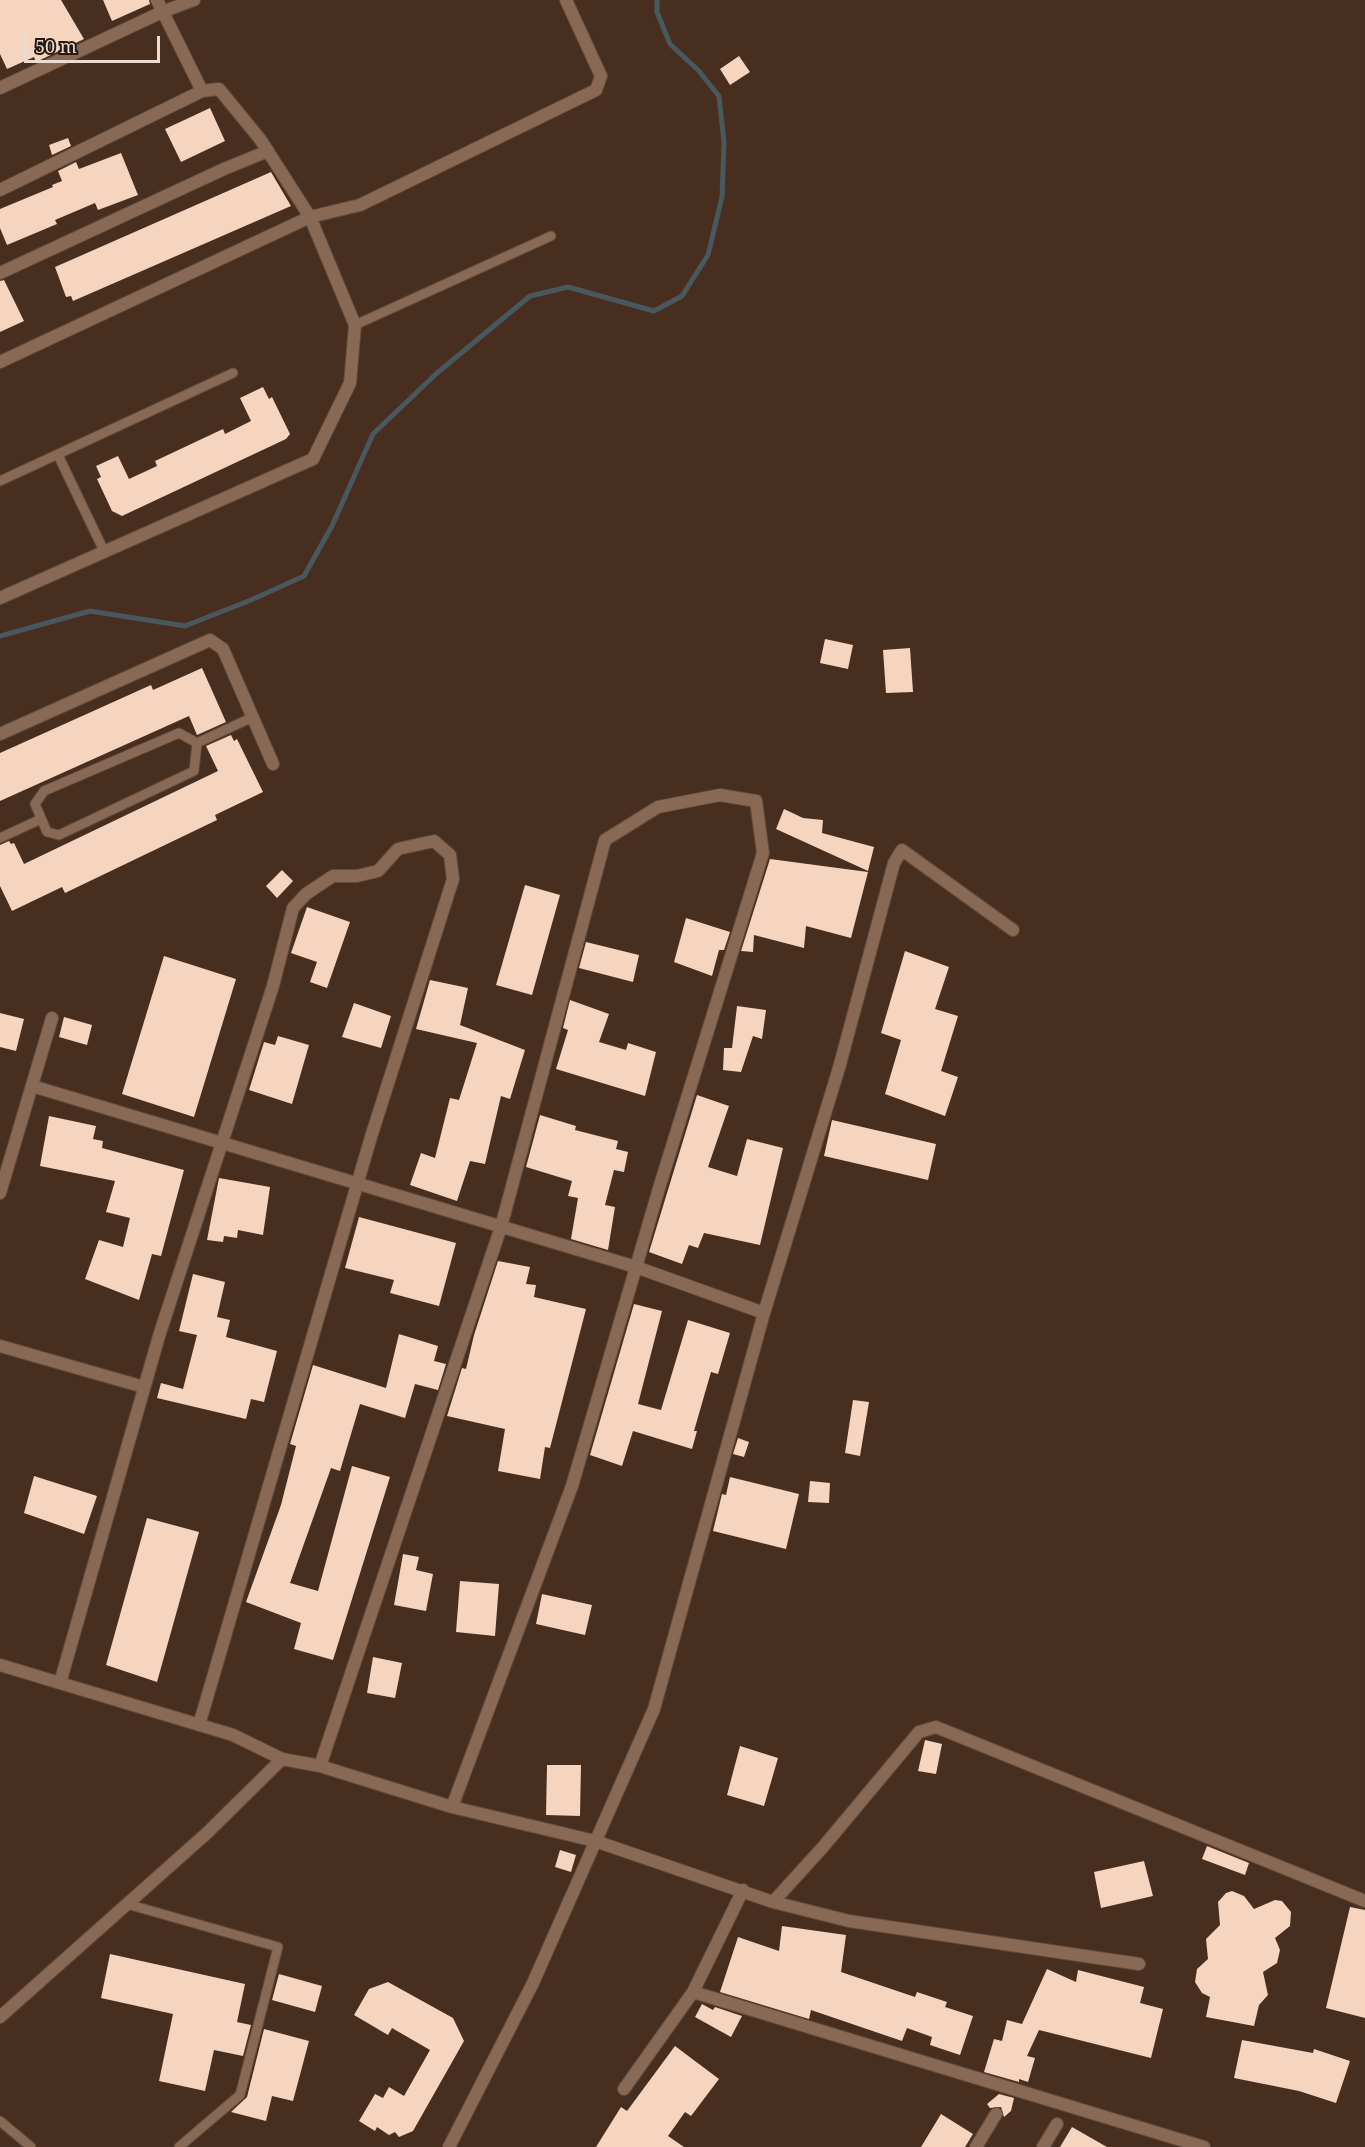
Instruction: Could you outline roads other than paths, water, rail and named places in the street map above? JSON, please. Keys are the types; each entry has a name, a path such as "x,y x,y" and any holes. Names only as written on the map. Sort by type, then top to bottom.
{"street":[{"path":"157,0 202,91"},
{"path":"0,88 162,12 194,0"},
{"path":"0,362 310,217 360,205 596,90 601,76 566,0"},
{"path":"0,190 202,91 219,89 268,152 310,217 355,325 350,383 313,459 0,598"},
{"path":"0,273 224,169 268,152"},
{"path":"0,734 210,640 223,649 273,764"},
{"path":"320,1766 501,1227 605,840 657,807 720,795 756,801 763,853 636,1267 572,1486 452,1807"},
{"path":"60,1683 144,1387 273,986 293,908 306,894 333,876 357,876 378,871 398,849 434,841 450,855 453,879 371,1137 199,1725"},
{"path":"448,2147 533,1983 654,1709 764,1313 839,1068 894,863 902,850 1013,930"},
{"path":"0,1193 52,1018"},
{"path":"32,1086 636,1267 764,1313"},
{"path":"0,1346 144,1387"},
{"path":"0,1665 233,1735 282,1760 320,1766 452,1807 595,1841 773,1902 849,1920 1139,1964"},
{"path":"773,1902 823,1847 919,1732 936,1727 1365,1902"},
{"path":"0,2017 207,1833 282,1760"},
{"path":"624,2089 693,1992 743,1890"},
{"path":"693,1992 1204,2147"},
{"path":"976,2147 996,2114"},
{"path":"1043,2147 1057,2124"}],"lane":[{"path":"355,325 551,236"},
{"path":"0,481 233,374"},
{"path":"58,454 104,551"},
{"path":"197,743 253,717"},
{"path":"179,733 197,743 194,771 59,835 47,832 35,804 44,791 179,733"},
{"path":"0,838 41,819"},
{"path":"127,1904 278,1947 240,2095 179,2147"},
{"path":"0,2121 31,2147"}],"waterway":[{"path":"0,636 90,611 185,626 304,576 332,526 373,434 437,373 530,296 568,287 654,311 682,296 708,255 722,197 724,143 719,96 698,70 670,44 657,12 657,0"}]}
